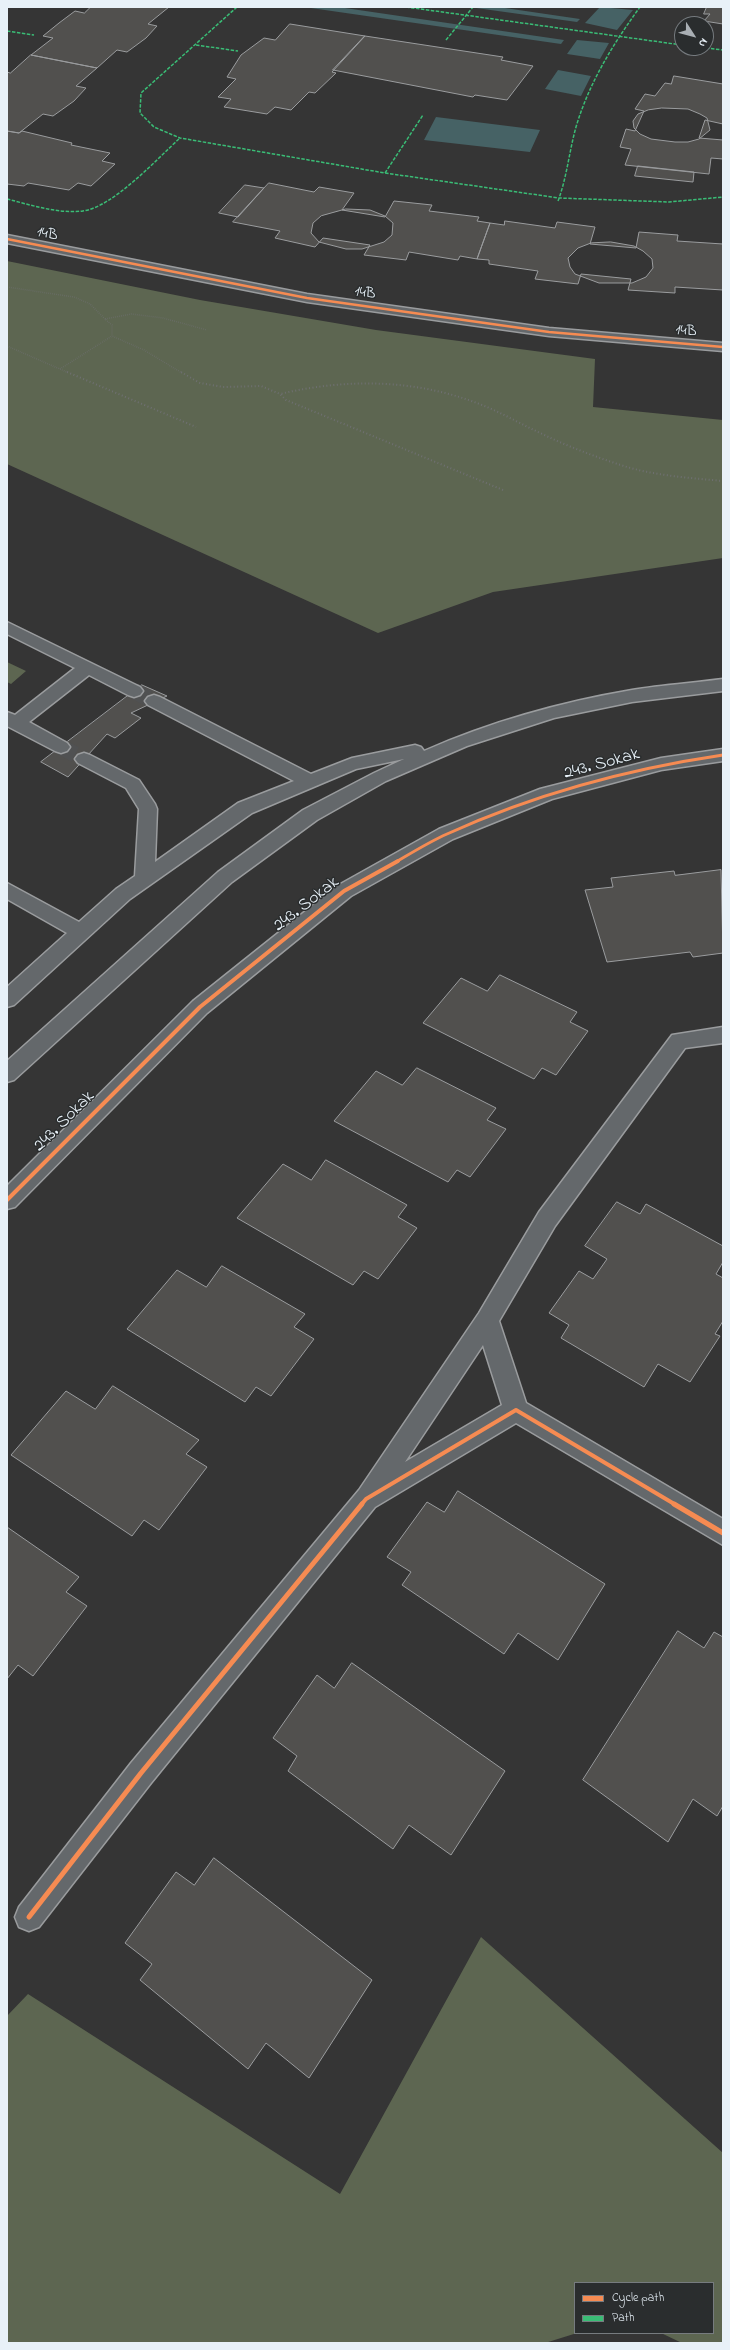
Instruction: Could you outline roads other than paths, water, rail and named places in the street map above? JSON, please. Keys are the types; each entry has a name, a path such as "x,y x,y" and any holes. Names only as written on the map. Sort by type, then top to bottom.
{"street":[{"name":"14B","path":"7,239 306,298 549,332 723,347"},
{"path":"7,627 134,691"},
{"path":"61,747 11,721 88,667"},
{"path":"7,1074 225,877 310,815 380,777 461,742 551,713 632,696 723,685"},
{"path":"154,701 310,781"},
{"path":"7,1000 123,894 245,808 352,764 461,742"},
{"name":"243. Sokak","path":"7,1200 200,1007 344,892 446,834 547,794 661,764 723,755"},
{"path":"84,759 133,784 148,809 144,879"},
{"path":"7,890 81,932"},
{"path":"29,1917 141,1773 366,1499 487,1320 547,1219 679,1041 723,1035"},
{"path":"487,1320 516,1410 723,1533"},
{"path":"366,1499 516,1410"}],"water":[{"path":"304,7 338,7 564,40 561,44"},
{"path":"469,7 498,7 580,19 577,22"},
{"path":"600,7 633,10 617,30 585,23"},
{"path":"577,40 609,43 600,59 567,54"},
{"path":"558,70 591,76 581,96 545,89"},
{"path":"436,117 540,130 530,152 424,140"}],"tunnel":[{"path":"134,691 154,701"},
{"path":"61,747 84,759"}]}
